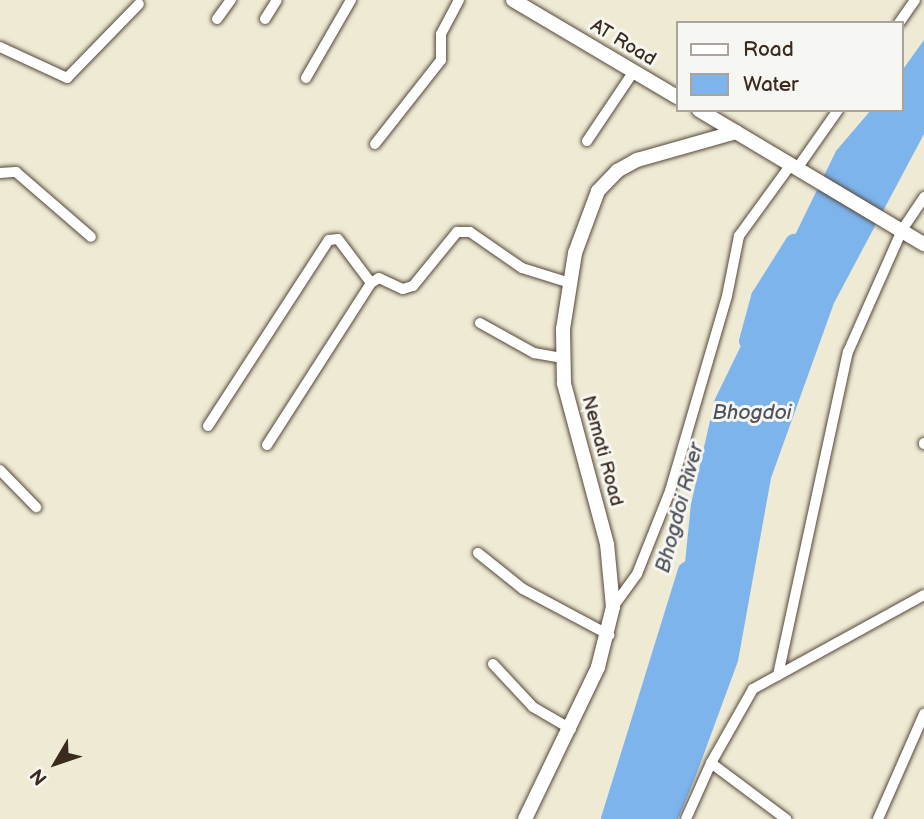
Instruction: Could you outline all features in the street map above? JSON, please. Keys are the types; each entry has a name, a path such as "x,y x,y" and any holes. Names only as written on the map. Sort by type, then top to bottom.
{"street":[{"path":"217,19 230,0"},
{"path":"265,19 277,0"},
{"path":"306,78 351,0"},
{"path":"375,144 441,60 441,34 459,0"},
{"name":"AT Road","path":"513,0 676,96"},
{"path":"900,21 915,0"},
{"path":"0,47 67,78 139,4"},
{"path":"587,141 634,71"},
{"path":"702,112 924,244"},
{"path":"613,607 637,574 670,491 727,296 739,236 798,167 837,112"},
{"name":"Nemati Road","path":"525,819 571,729 609,635 613,607 607,544 568,409 562,358 567,282 598,191 617,171 637,160 736,132"},
{"path":"0,173 16,172 91,237"},
{"path":"778,675 844,367 897,227 924,197"},
{"path":"267,445 371,283 379,278 403,289 413,286 461,230 522,268 567,282"},
{"path":"208,426 329,240 338,239 371,283"},
{"path":"480,323 534,353 562,358"},
{"path":"0,470 36,507"},
{"path":"478,554 523,589 609,635"},
{"path":"686,819 711,763 750,693 924,595"},
{"path":"493,664 533,707 571,729"},
{"path":"878,819 924,714"},
{"path":"711,763 786,819"}],"water":[{"name":"Bhogdoi","path":"924,40 924,134 834,303 771,478 738,661 695,778 678,819 614,819 662,675 681,602 691,504 715,399 836,151 869,112 903,112 903,69"}],"waterway":[{"name":"Bhogdoi River","path":"748,341 760,297 794,243"},
{"name":"Bhogdoi River","path":"610,819 687,571"}]}
